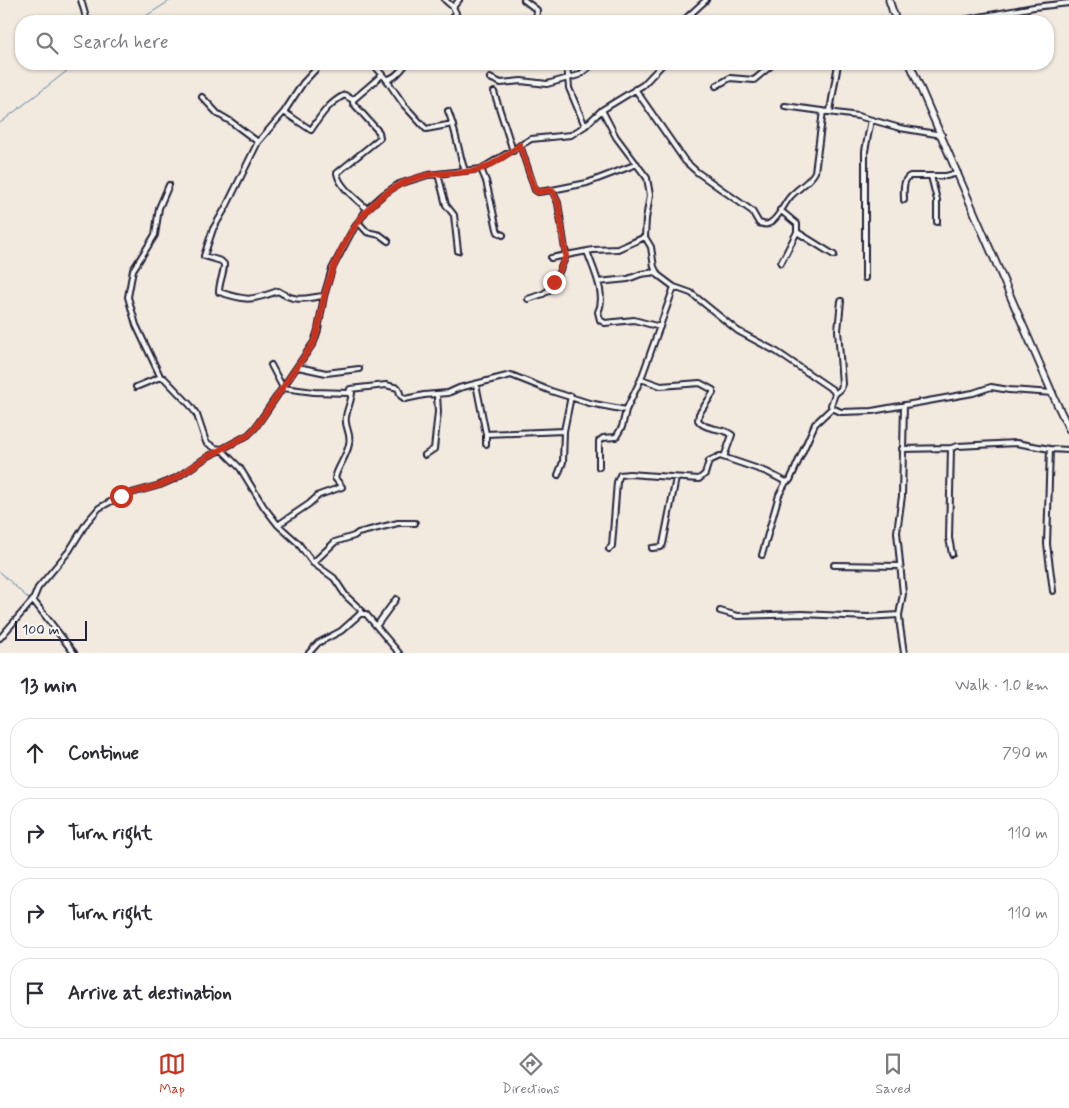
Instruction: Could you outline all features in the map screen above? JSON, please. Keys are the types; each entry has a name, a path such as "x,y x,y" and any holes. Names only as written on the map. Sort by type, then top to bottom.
{"main road":[{"path":"889,0 894,15"},
{"path":"913,70 1069,429"}],"street":[{"path":"81,0 85,15"},
{"path":"444,0 453,7 455,15"},
{"path":"453,7 459,0"},
{"path":"524,0 538,10 537,15"},
{"path":"690,15 706,0"},
{"path":"990,15 1069,3"},
{"path":"315,70 302,83 284,112 258,142 213,230 204,256 221,261 224,264 219,292 242,299 254,299 278,291 289,298 298,300 324,296"},
{"path":"378,70 404,105 426,129 453,124"},
{"path":"386,79 389,80 400,70"},
{"path":"567,70 569,88 585,126"},
{"path":"490,78 501,83 521,81 543,84 568,79 580,75 586,70"},
{"path":"0,638 33,600 38,588 69,551 87,522 99,508 121,496 160,485 176,478 221,449 248,435 255,428 314,342 332,270 358,222 367,209 384,194 399,184 428,175 481,169 531,139 571,135 585,126 602,110 643,84 658,70"},
{"path":"716,86 730,78 754,80 766,70"},
{"path":"830,112 837,70"},
{"path":"284,112 311,130 327,107 340,97 354,98 382,75"},
{"path":"635,89 686,161 697,172 752,211 759,223 769,224 789,197 812,178 815,172 823,111"},
{"path":"494,92 512,151"},
{"path":"202,97 218,114 258,142"},
{"path":"354,98 353,103 380,135 380,138 337,172 338,177 350,193 367,209"},
{"path":"785,106 858,116 900,128 942,135"},
{"path":"602,110 616,137 647,178 650,195 645,237 651,246 656,272 674,287 691,293 738,330 777,352 834,390 835,394"},
{"path":"448,111 465,171"},
{"path":"865,278 865,152 871,120"},
{"path":"520,145 536,191 588,183 637,164"},
{"path":"481,169 486,181 497,229 503,235"},
{"path":"904,200 904,182 910,176 946,176 958,173"},
{"path":"438,174 446,205 454,216 458,251"},
{"path":"931,176 937,200 937,222"},
{"path":"169,185 159,208 155,235 133,270 128,297 136,324 161,378 164,378 190,405 197,415 206,442 215,448 221,449 240,468 264,507 278,525 298,543 313,563 334,578 346,596 361,610 360,614"},
{"path":"528,299 543,294 552,288 566,256 558,203 552,190"},
{"path":"780,210 796,224 797,232 781,263"},
{"path":"358,222 367,232 380,235 388,241"},
{"path":"797,232 834,255"},
{"path":"551,258 587,251 618,249 645,237"},
{"path":"587,251 602,293 602,306 598,312 600,320 605,324 634,320 660,327"},
{"path":"598,282 628,279 640,274 656,272"},
{"path":"599,467 599,441 603,438 616,436 622,426 626,410 641,379 674,287"},
{"path":"832,408 831,401 841,389 842,384 838,330 841,302"},
{"path":"271,365 283,388"},
{"path":"298,367 326,373 359,369"},
{"path":"349,393 350,389 386,385 398,388 401,396 405,399 448,393 511,375 551,391 626,410"},
{"path":"136,387 161,378"},
{"path":"641,379 661,386 700,383 713,390 713,393 699,414 698,420 705,426 728,432 732,435 724,457"},
{"path":"476,384 486,434 486,444"},
{"path":"832,408 842,412 872,411 972,393 991,387 1053,393"},
{"path":"278,525 319,495 342,487 335,478 349,445 350,435 346,424 346,417 352,393 314,392 283,388"},
{"path":"424,455 434,449 438,412 437,395"},
{"path":"558,475 563,462 564,431 571,396"},
{"path":"904,405 902,496 897,532 903,594 900,626 904,653"},
{"path":"762,555 779,495 786,482 790,480 815,424 832,408"},
{"path":"486,434 564,431"},
{"path":"902,449 951,448 1016,443 1069,450"},
{"path":"951,448 949,538 952,554"},
{"path":"1050,449 1048,544 1053,591"},
{"path":"609,550 612,546 617,482 620,475 699,479 705,474 709,461 720,456 767,472 786,482"},
{"path":"652,548 661,547 663,544 676,478"},
{"path":"313,563 335,542 358,533 398,523 415,523"},
{"path":"834,565 900,566"},
{"path":"377,625 396,598"},
{"path":"33,600 74,653"},
{"path":"720,611 738,616 802,614 867,617 900,615"},
{"path":"309,653 318,643 341,631 360,614 366,614 377,625 397,651 391,653"}],"waterway":[{"path":"147,15 171,0"},
{"path":"0,123 68,70"},
{"path":"0,572 30,600"},
{"path":"33,604 70,653"}],"route":[{"path":"121,496 160,485 176,478 207,457 248,435 255,428 314,342 332,270 351,233 371,204 399,184 428,175 481,169 520,145 535,190 538,192 552,190 558,203 566,256 554,282"}]}
